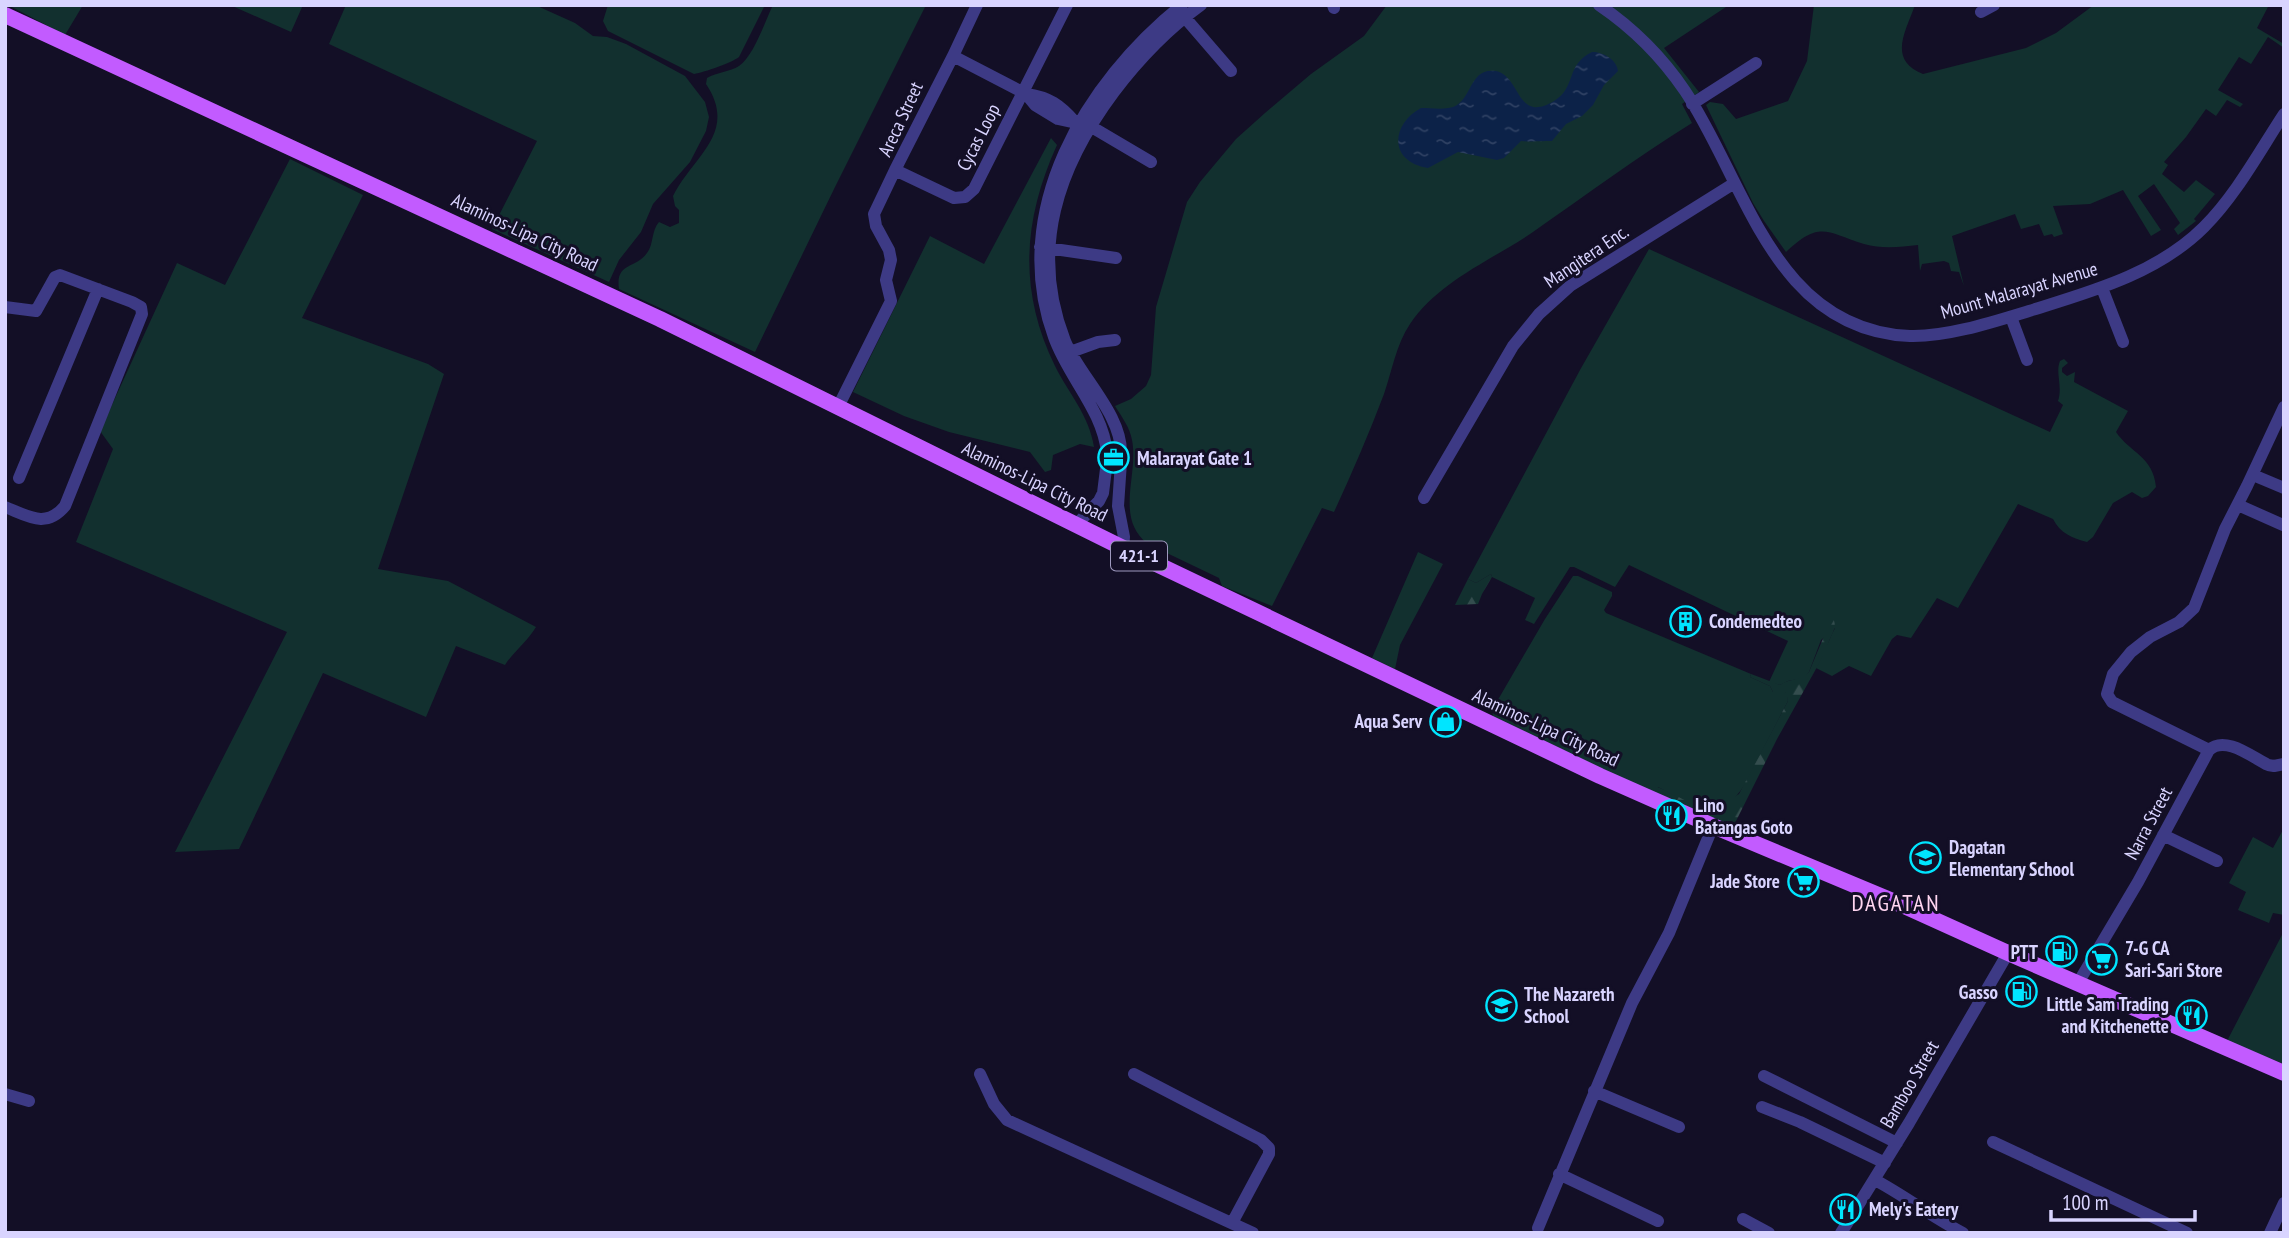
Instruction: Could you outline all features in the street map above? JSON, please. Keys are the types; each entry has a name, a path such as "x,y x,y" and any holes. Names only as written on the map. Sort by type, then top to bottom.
{"main road":[{"name":"Alaminos-Lipa City Road","path":"5,15 635,307 1123,548 1600,776 2284,1073"}],"street":[{"name":"Areca Street","path":"965,197 947,196 895,170 977,5"},
{"name":"Cycas Loop","path":"965,197 974,189 1068,5"},
{"path":"1076,525 1099,501 1103,493 1106,462 1098,420 1066,354 1044,248 1063,182 1079,145 1082,124 1182,11 1201,5"},
{"name":"Mount Malarayat Avenue","path":"1599,5 1656,53 1692,104 1733,184 1777,259 1815,299 1833,312 1875,331 1912,336 1934,334 2011,317 2102,288 2160,259 2204,227 2237,185 2284,114"},
{"path":"1981,12 1994,5"},
{"path":"1182,11 1231,71"},
{"path":"953,56 1024,93"},
{"path":"1692,104 1756,62"},
{"name":"Cycas Loop","path":"1024,93 1040,95 1065,109 1082,124 1151,162"},
{"path":"838,407 891,301 886,280 891,260 889,250 874,221 874,214 895,170"},
{"name":"Mangitera Enc.","path":"1424,498 1513,346 1539,314 1570,286 1733,184"},
{"path":"1044,248 1116,258"},
{"path":"5,307 36,311 58,275 132,302 141,307 142,314 68,498 58,514 50,519 37,520 5,507"},
{"path":"2102,288 2123,342"},
{"path":"19,478 98,289"},
{"path":"2011,317 2027,360"},
{"path":"1066,354 1098,342 1115,340"},
{"path":"1066,354 1112,420 1120,440 1118,506 1124,537 1123,548"},
{"path":"2284,407 2225,529 2194,608 2179,622 2150,637 2131,652 2113,674 2106,694 2112,702 2209,750 2218,745 2229,745 2268,765 2284,764"},
{"path":"1106,462 1121,464"},
{"path":"2253,475 2284,488"},
{"path":"2238,505 2283,525"},
{"name":"Narra Street","path":"2078,983 2209,750"},
{"path":"1538,1227 1632,1003 1669,933 1713,827"},
{"path":"2163,835 2217,861"},
{"name":"Bamboo Street","path":"1841,1233 1985,996 2008,953"},
{"path":"980,1074 994,1104 1007,1120 1253,1233"},
{"path":"1134,1074 1261,1140 1269,1148 1269,1154 1231,1223"},
{"path":"1764,1076 1897,1143"},
{"path":"1594,1091 1679,1127"},
{"path":"5,1094 29,1101"},
{"path":"1762,1107 1885,1163"},
{"path":"1993,1142 2187,1233"},
{"path":"1559,1174 1658,1221"},
{"path":"1875,1180 1908,1198 1937,1220 1963,1233"},
{"path":"2270,1233 2284,1203"},
{"path":"1743,1219 1769,1233"}],"green space":[{"path":"8,5 83,5 65,35"},
{"path":"230,5 303,5 291,32"},
{"path":"346,5 535,5 575,23 593,36 607,37 626,44 685,76 705,102 709,117 706,131 690,162 653,204 641,232 619,260 609,282 492,229 537,141 329,44"},
{"path":"608,5 765,5 739,57 694,74 608,31 603,21"},
{"path":"773,5 926,5 755,352 619,289 619,280 623,270 647,253 659,222 670,227 679,223 679,210 675,206 673,196 715,131 715,101 706,84 707,78 735,68 744,61 754,47"},
{"path":"1387,5 1729,5 1664,48 1699,92 1682,104 1692,123 1533,232 1451,283 1422,309 1410,324 1398,349 1372,424 1334,512 1322,508 1272,606 1222,586 1219,578 1148,544 1138,534 1130,509 1132,440 1128,427 1115,406 1131,399 1146,386 1151,375 1156,307 1187,202 1200,182 1236,139 1265,113 1311,74 1364,36"},
{"path":"1814,5 1915,5 1904,35 1902,53 1912,68 1923,74 2026,48 2056,33 2094,5 2269,5 2257,28 2284,44 2284,48 2268,37 2251,64 2239,57 2218,90 2243,104 2240,107 2227,100 2216,116 2206,109 2164,162 2168,165 2162,174 2184,192 2196,180 2215,194 2194,219 2196,221 2178,235 2174,229 2180,223 2154,184 2138,196 2161,230 2151,236 2123,190 2090,204 2053,206 2063,234 2054,237 2052,234 2044,236 2039,224 2021,229 2015,214 1952,236 1964,286 1959,272 1951,271 1949,263 1944,261 1922,264 1920,271 1918,245 1878,247 1832,233 1816,232 1786,252 1753,203 1706,105 1710,102 1723,104 1736,119 1788,101 1807,61"},
{"path":"1051,138 1057,145 1037,200 1029,255 1030,282 1043,338 1055,366 1088,425 1094,447 1080,444 1053,455 1051,470 1045,472 1030,452 949,432 904,416 853,392 930,236 984,264"},
{"path":"290,159 363,195 302,318 428,364 444,374 378,569 448,581 536,627 505,665 456,646 426,717 323,673 239,849 175,852 287,632 76,542 113,449 100,431 177,263 225,285"},
{"path":"1649,249 2050,432 2063,405 2058,401 2058,370 2060,361 2064,359 2068,363 2062,368 2062,372 2067,376 2075,372 2074,382 2128,411 2116,432 2146,462 2156,487 2148,496 2142,498 2132,492 2113,503 2093,537 2087,542 2067,534 2053,519 2018,504 1958,608 1937,598 1911,638 1897,635 1892,639 1871,676 1849,666 1832,676 1816,668 1835,628 1821,640 1809,672 1803,678 1780,685 1769,682 1788,641 1629,565 1615,587 1570,567 1534,624 1525,620 1535,598 1492,577 1491,574 1476,583 1468,579 1580,370"},
{"path":"1418,552 1443,564 1400,645 1395,669 1372,658"},
{"path":"1491,574 1492,577 1478,604 1455,605 1468,579 1476,583"},
{"path":"1573,576 1612,592 1604,610 1606,613 1751,674 1750,677 1770,686 1773,692 1783,694 1787,691 1788,701 1745,784 1725,805 1704,808 1658,787 1646,790 1493,716 1492,710"},
{"path":"1832,617 1835,625 1827,649 1777,739 1732,829 1645,788 1649,784 1697,806 1714,810 1739,794 1788,701 1786,692 1770,711 1768,708 1773,692 1770,686 1750,677 1751,674 1780,685 1806,675"},
{"path":"2284,828 2284,915 2273,913 2269,923 2238,910 2246,892 2229,883 2253,837 2273,848"},
{"path":"2284,931 2284,1064 2227,1041"}],"water":[{"path":"1592,52 1609,57 1618,71 1604,85 1593,105 1582,116 1566,124 1552,141 1521,141 1504,158 1497,160 1458,152 1428,168 1415,164 1400,151 1399,133 1411,115 1421,108 1453,107 1481,74 1496,71 1504,75 1526,103 1532,107 1542,107 1561,95 1578,63"}],"place":[{"name":"Malarayat Gate 1","path":"1114,458"},
{"name":"Condemedteo","path":"1686,621"},
{"name":"Aqua Serv","path":"1445,721"},
{"name":"Lino Batangas Goto","path":"1672,816"},
{"name":"Dagatan Elementary School","path":"1926,858"},
{"name":"Jade Store","path":"1803,881"},
{"name":"PTT","path":"2061,952"},
{"name":"7-G CA Sari-Sari Store","path":"2102,959"},
{"name":"Gasso","path":"2021,992"},
{"name":"The Nazareth School","path":"1501,1005"},
{"name":"Little Sam Trading and Kitchenette","path":"2192,1015"},
{"name":"Mely's Eatery","path":"1846,1209"}],"district":[{"name":"DAGATAN","path":"1896,903"}]}
